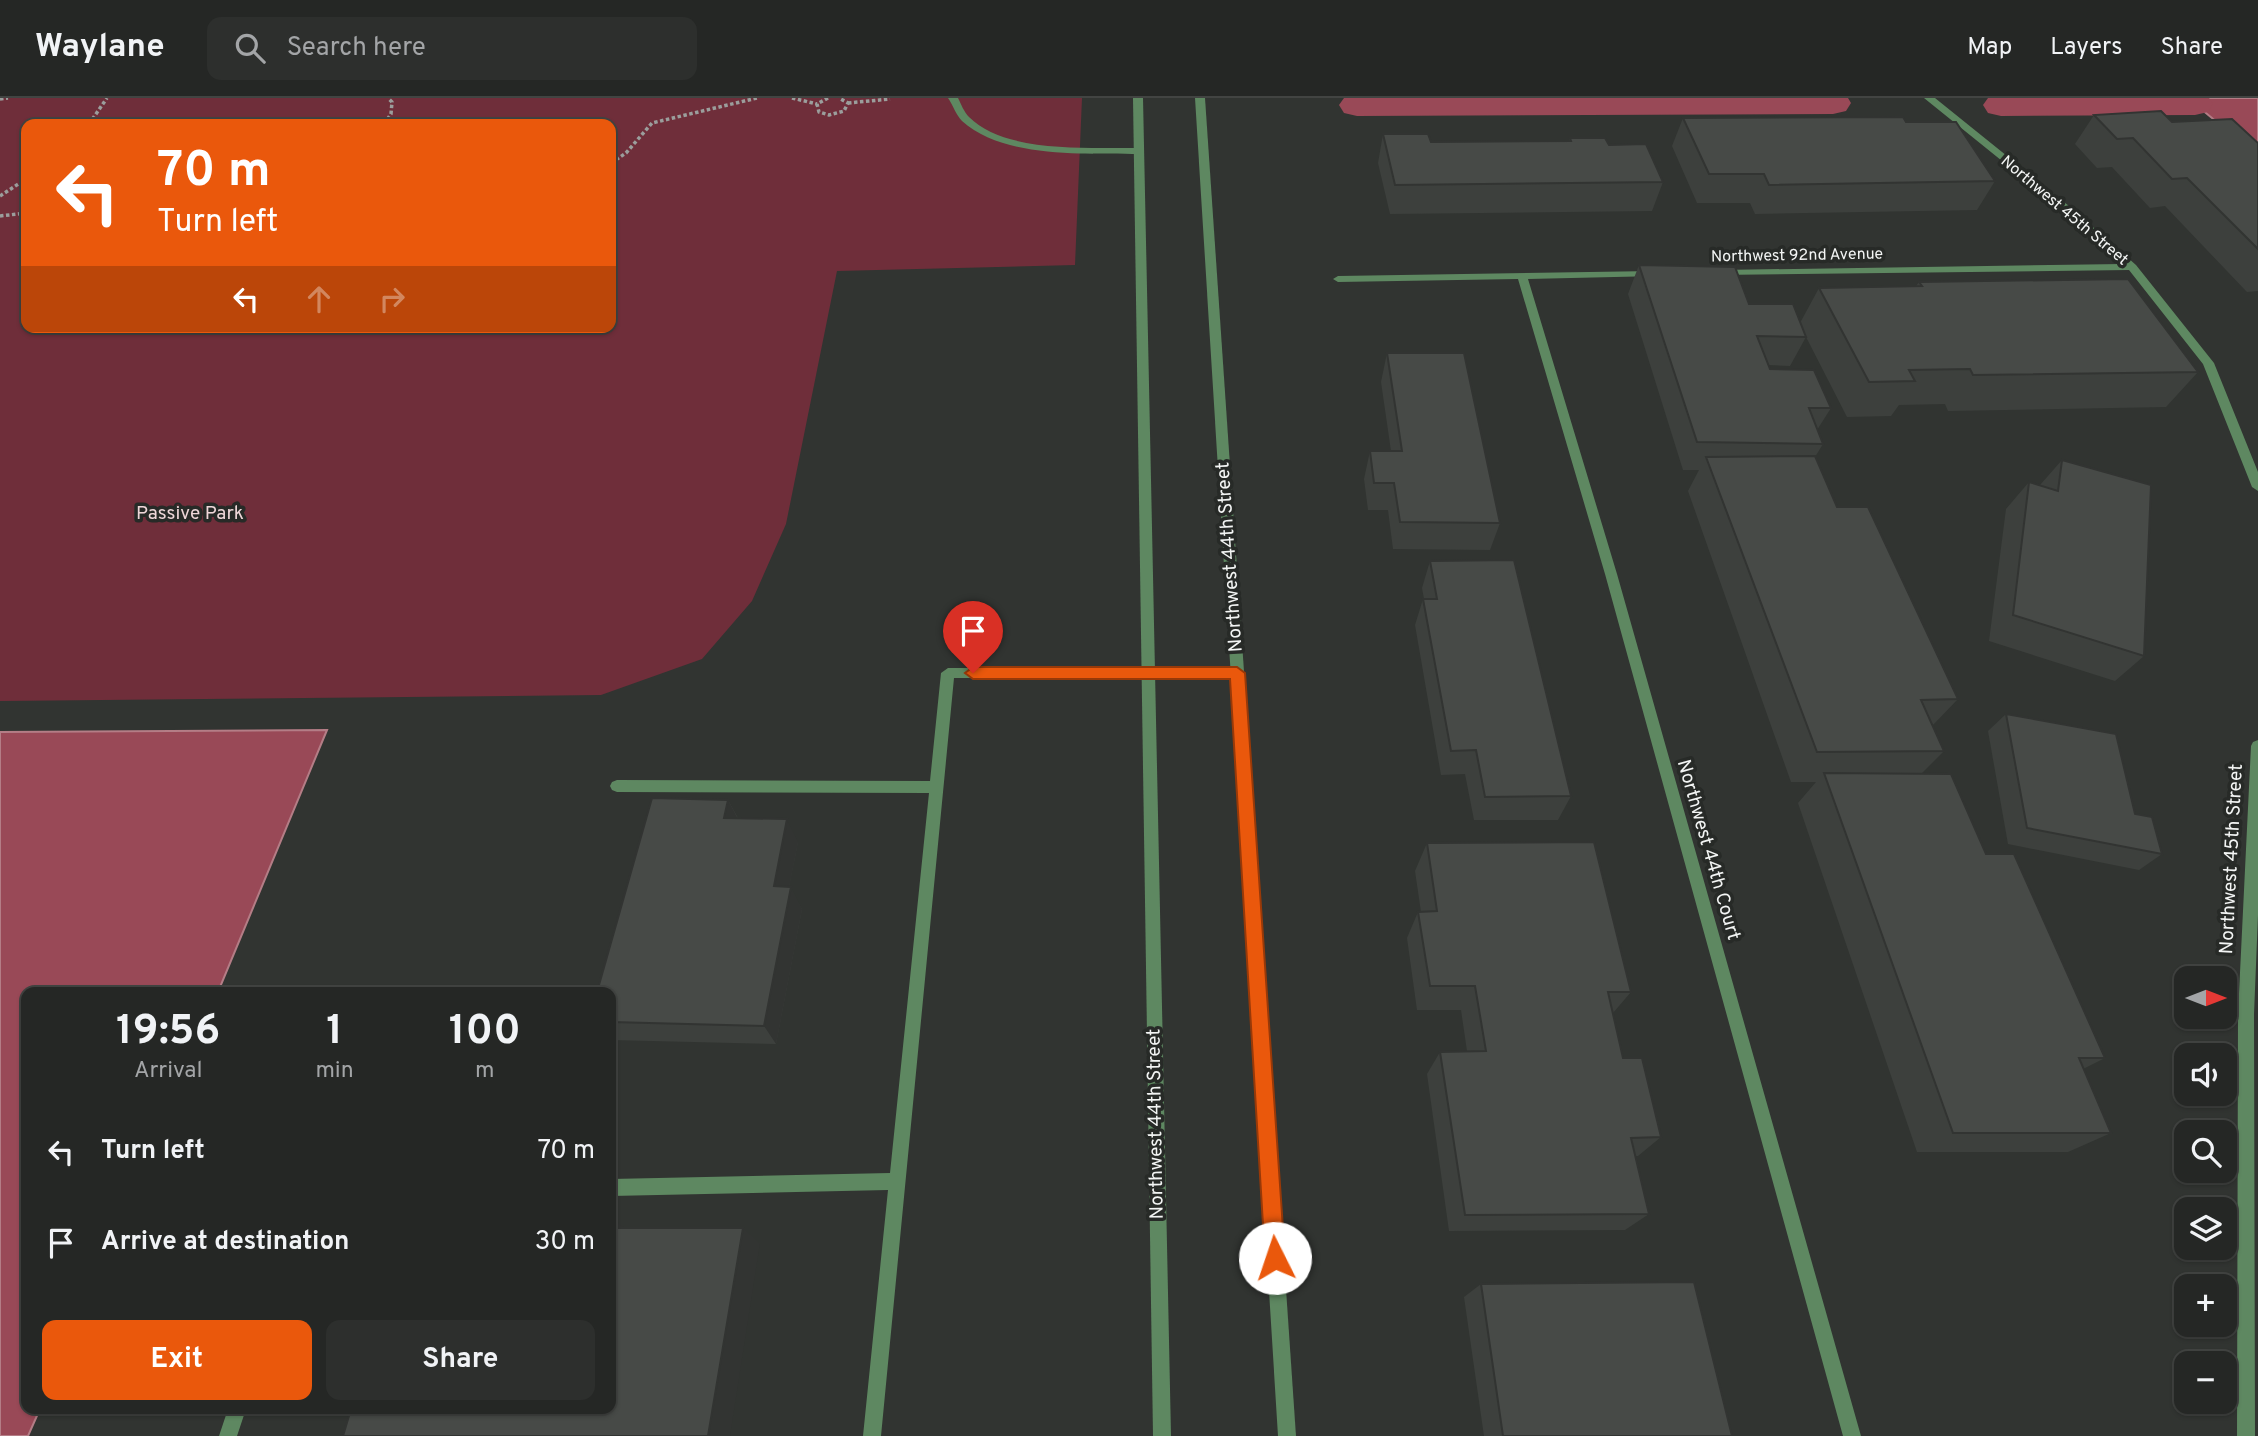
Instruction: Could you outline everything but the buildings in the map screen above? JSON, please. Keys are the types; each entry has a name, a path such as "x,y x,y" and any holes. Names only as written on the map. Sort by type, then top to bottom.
{"street":[{"path":"953,98 957,111 968,122 994,137 1019,145 1139,151"},
{"name":"Northwest 44th Street","path":"1138,98 1162,1436"},
{"name":"Northwest 44th Street","path":"1200,98 1287,1436"},
{"name":"Northwest 45th Street","path":"1929,98 2066,208 2132,267 2208,363 2258,487"},
{"name":"Northwest 92nd Avenue","path":"1702,273 2132,267"},
{"path":"1338,279 1660,274"},
{"name":"Northwest 44th Court","path":"1522,275 1611,574 1852,1436"},
{"path":"872,1436 948,673 1237,673"},
{"name":"Northwest 45th Street","path":"2246,1436 2246,1014 2258,746"},
{"path":"617,786 937,787"},
{"path":"616,1187 898,1181"},
{"path":"228,1436 235,1414"}],"path":[{"path":"0,99 8,98"},
{"path":"92,119 107,98"},
{"path":"388,98 392,102 391,114 388,119"},
{"path":"616,160 626,153 652,123 757,98"},
{"path":"792,98 817,104 828,98"},
{"path":"839,98 848,103 890,99"},
{"path":"817,104 819,112 829,115 844,111 848,103"},
{"path":"0,196 21,182"},
{"path":"0,216 21,213"}],"green space":[{"name":"Passive Park","path":"0,98 1082,98 1075,265 837,271 786,524 752,601 702,659 601,695 0,701"}],"shaded area":[{"path":"2188,98 2258,98 2258,156 2195,104"},
{"path":"327,730 220,987 21,987 21,1414 38,1414 28,1436 0,1436 0,732"}],"waterway":[{"path":"1357,105 1833,103"},
{"path":"2001,105 2195,104"}],"route":[{"path":"973,673 1237,673 1275,1258"}]}
